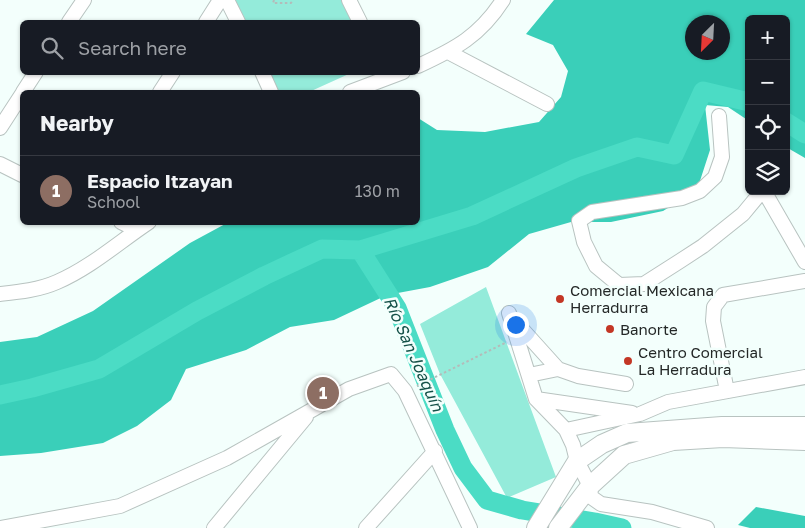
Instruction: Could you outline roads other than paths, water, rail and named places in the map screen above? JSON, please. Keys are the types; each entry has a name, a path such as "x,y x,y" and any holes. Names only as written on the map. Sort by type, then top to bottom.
{"main road":[{"path":"536,528 577,461 602,444 627,434 722,426 805,426"},
{"path":"558,528 589,487 624,455 673,441 723,438 805,441"}],"street":[{"path":"70,20 84,0"},
{"path":"207,20 220,0"},
{"path":"227,0 237,20"},
{"path":"349,0 359,20"},
{"path":"420,65 470,39 504,0"},
{"path":"448,52 547,104"},
{"path":"25,90 34,75"},
{"path":"161,90 171,75"},
{"path":"263,75 270,90"},
{"path":"354,90 386,76"},
{"path":"0,128 20,98"},
{"path":"719,116 722,157 715,176 700,191 682,198 592,212 580,221 584,242 596,266 619,286 644,284 702,246 743,214 760,195"},
{"path":"0,164 20,174"},
{"path":"765,195 805,262"},
{"path":"0,294 24,292 56,282 83,268 143,226"},
{"path":"727,392 713,321 714,307 723,295 805,281"},
{"path":"626,384 578,376 558,369 508,313 536,399 566,430 589,487 591,497 600,504 652,512 707,528"},
{"path":"529,375 558,369"},
{"path":"1,528 120,506 227,458 348,389 391,374 406,391 470,528"},
{"path":"566,430 640,414 668,402 805,377"},
{"path":"536,399 640,414"},
{"path":"214,528 312,410"},
{"path":"634,452 627,434 640,414"},
{"path":"366,528 434,450"},
{"path":"62,528 73,515"}],"waterway":[{"path":"0,395 99,369 197,311 264,276 322,249 360,250 472,216 576,168 637,147 674,155 703,91 745,101"},
{"path":"790,125 805,134"},
{"name":"Río San Joaquín","path":"360,250 397,308 445,430 463,468 487,500 522,510 622,528"}],"place":[{"name":"Comercial Mexicana Herradurra","path":"560,299"},
{"name":"Banorte","path":"610,329"},
{"name":"Centro Comercial La Herradura","path":"628,361"},
{"name":"Espacio Itzayan","path":"323,393"}]}
